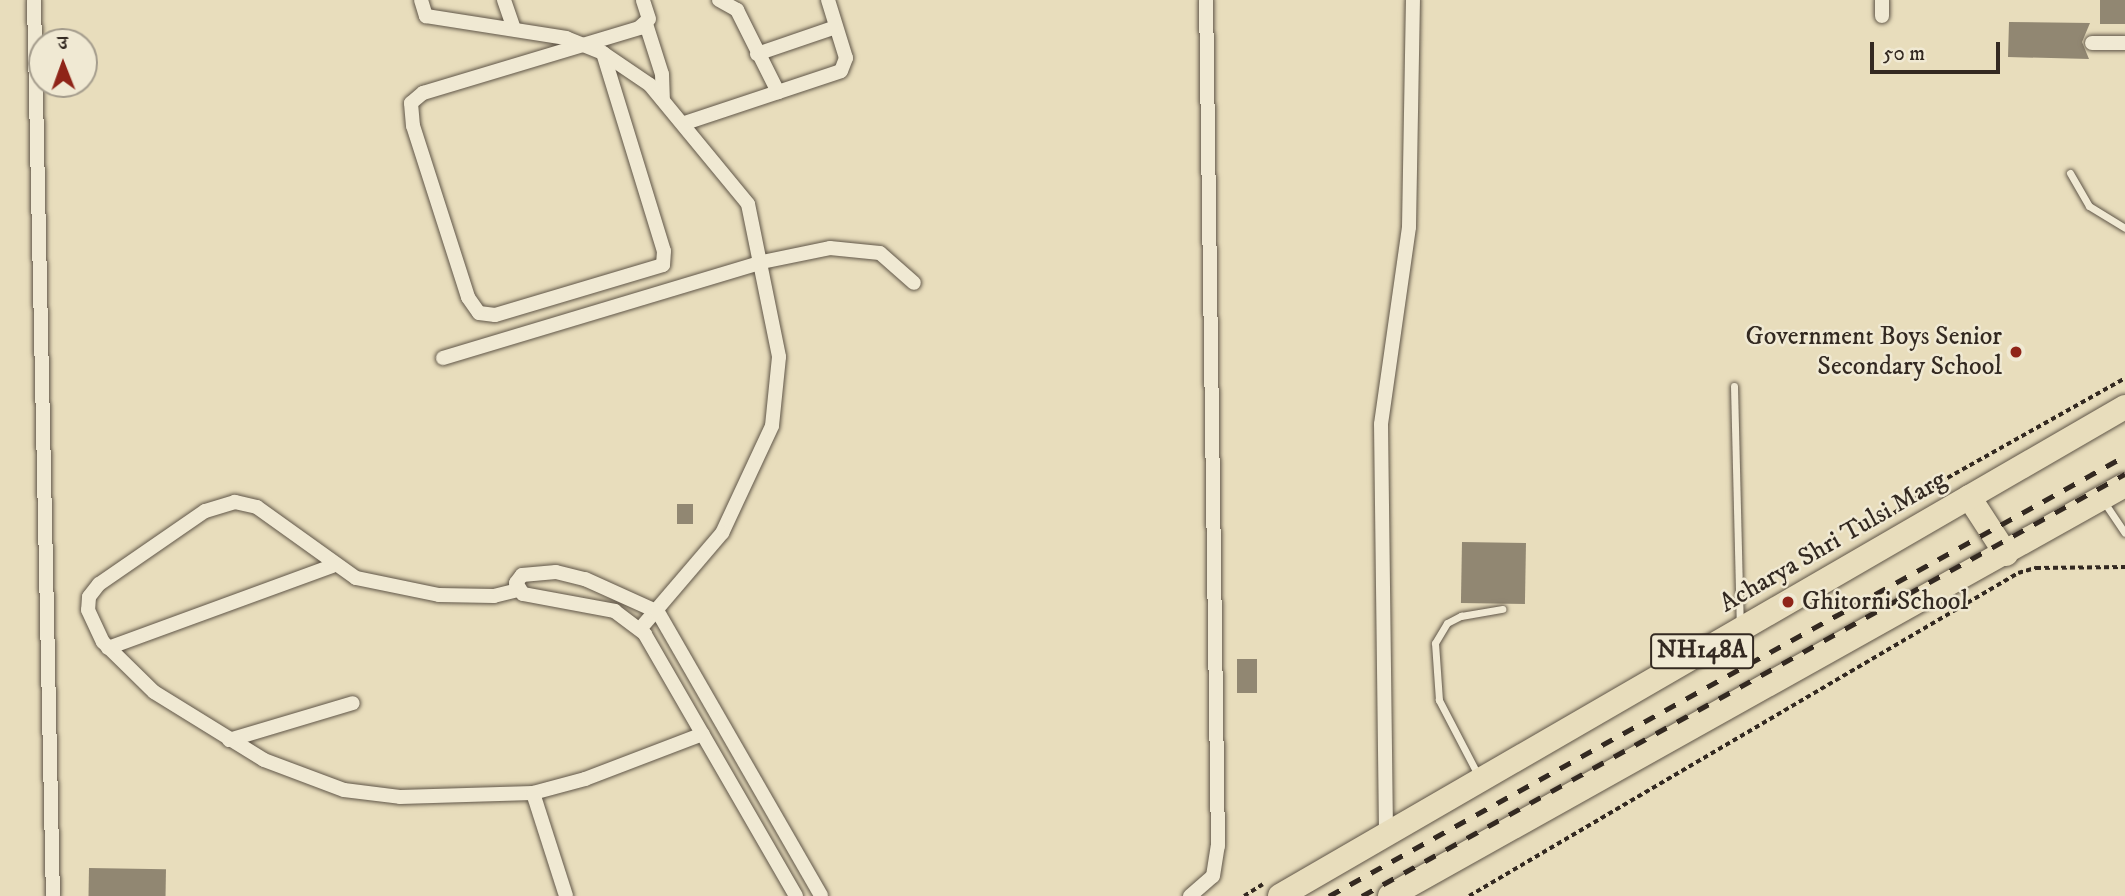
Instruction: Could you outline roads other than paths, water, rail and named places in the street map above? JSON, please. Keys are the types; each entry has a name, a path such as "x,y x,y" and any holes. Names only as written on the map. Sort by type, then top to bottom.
{"highway":[{"name":"Acharya Shri Tulsi Marg","path":"1280,896 2125,407"},
{"name":"NH148A","path":"1390,896 2006,554 2125,485"},
{"path":"1969,497 2006,554"}],"street":[{"path":"34,0 53,896"},
{"path":"421,0 426,16 514,29 587,44 603,53 663,100 685,123 748,204 762,262 779,357 772,426 722,533 658,612 640,629"},
{"path":"504,0 514,29"},
{"path":"643,0 646,24 662,74 663,100"},
{"path":"685,123 841,71 846,58 828,0"},
{"path":"1190,896 1213,876 1218,846 1206,0"},
{"path":"1387,832 1381,424 1409,227 1413,0"},
{"path":"1882,0 1882,16"},
{"path":"729,1 778,92"},
{"path":"603,53 664,251 663,265 495,315 480,313 468,297 413,126 411,103 422,93 646,24"},
{"path":"757,54 836,27"},
{"path":"2092,43 2125,43"},
{"path":"443,358 762,262 858,248 888,257 914,283"},
{"path":"703,734 584,779 533,793 413,797 344,790 229,740 154,692 108,648 92,625 92,590 221,504 257,508 332,566 356,578 439,595 494,596 518,590 615,611 640,629 703,734 796,896"},
{"path":"108,648 332,566"},
{"path":"518,590 522,575 556,572 615,589 658,612 821,896"},
{"path":"229,740 353,702"},
{"path":"533,793 566,896"}],"lane":[{"path":"2070,173 2090,206 2125,228"},
{"path":"1734,386 1740,630"},
{"path":"2102,498 2125,533"},
{"path":"1480,778 1439,700 1435,643 1447,623 1461,616 1502,609"}],"railway":[{"path":"1329,896 2125,456"},
{"path":"1362,896 2125,474"}],"place":[{"name":"Government Boys Senior Secondary School","path":"2016,352"},
{"name":"Ghitorni School","path":"1788,602"}]}
